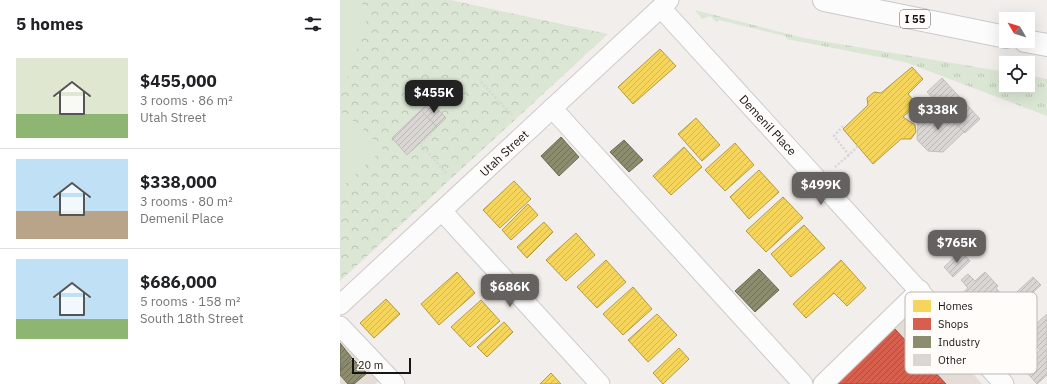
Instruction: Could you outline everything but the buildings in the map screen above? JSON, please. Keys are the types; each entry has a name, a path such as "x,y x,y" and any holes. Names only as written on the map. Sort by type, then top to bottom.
{"highway":[{"name":"I 55","path":"824,0 999,36"},
{"path":"1035,43 1047,45"}],"street":[{"name":"Utah Street","path":"340,306 666,3"},
{"name":"Demenil Place","path":"666,3 920,290"},
{"path":"552,108 803,384"},
{"path":"442,211 600,384"},
{"path":"823,384 905,305"},
{"path":"340,326 394,384"},
{"name":"Demenil Place","path":"995,374 1004,384"}],"path":[{"path":"482,82 512,115"},
{"path":"843,126 834,136 850,155"},
{"path":"431,134 420,144 447,174"},
{"path":"836,167 858,146"}],"shaded area":[{"path":"905,316 905,374 973,374 982,384 832,384"},
{"path":"340,336 381,379 375,384 340,384"}],"green space":[{"path":"340,0 450,0 608,34 340,281"},
{"path":"340,0 349,0 371,7 340,99"},
{"path":"695,10 804,38 999,71 999,92 1035,92 1035,76 1047,79 1047,116 905,62 787,39 785,36 719,20 717,22 710,16 702,19"},
{"path":"340,111 359,125 383,149 340,189"}]}
